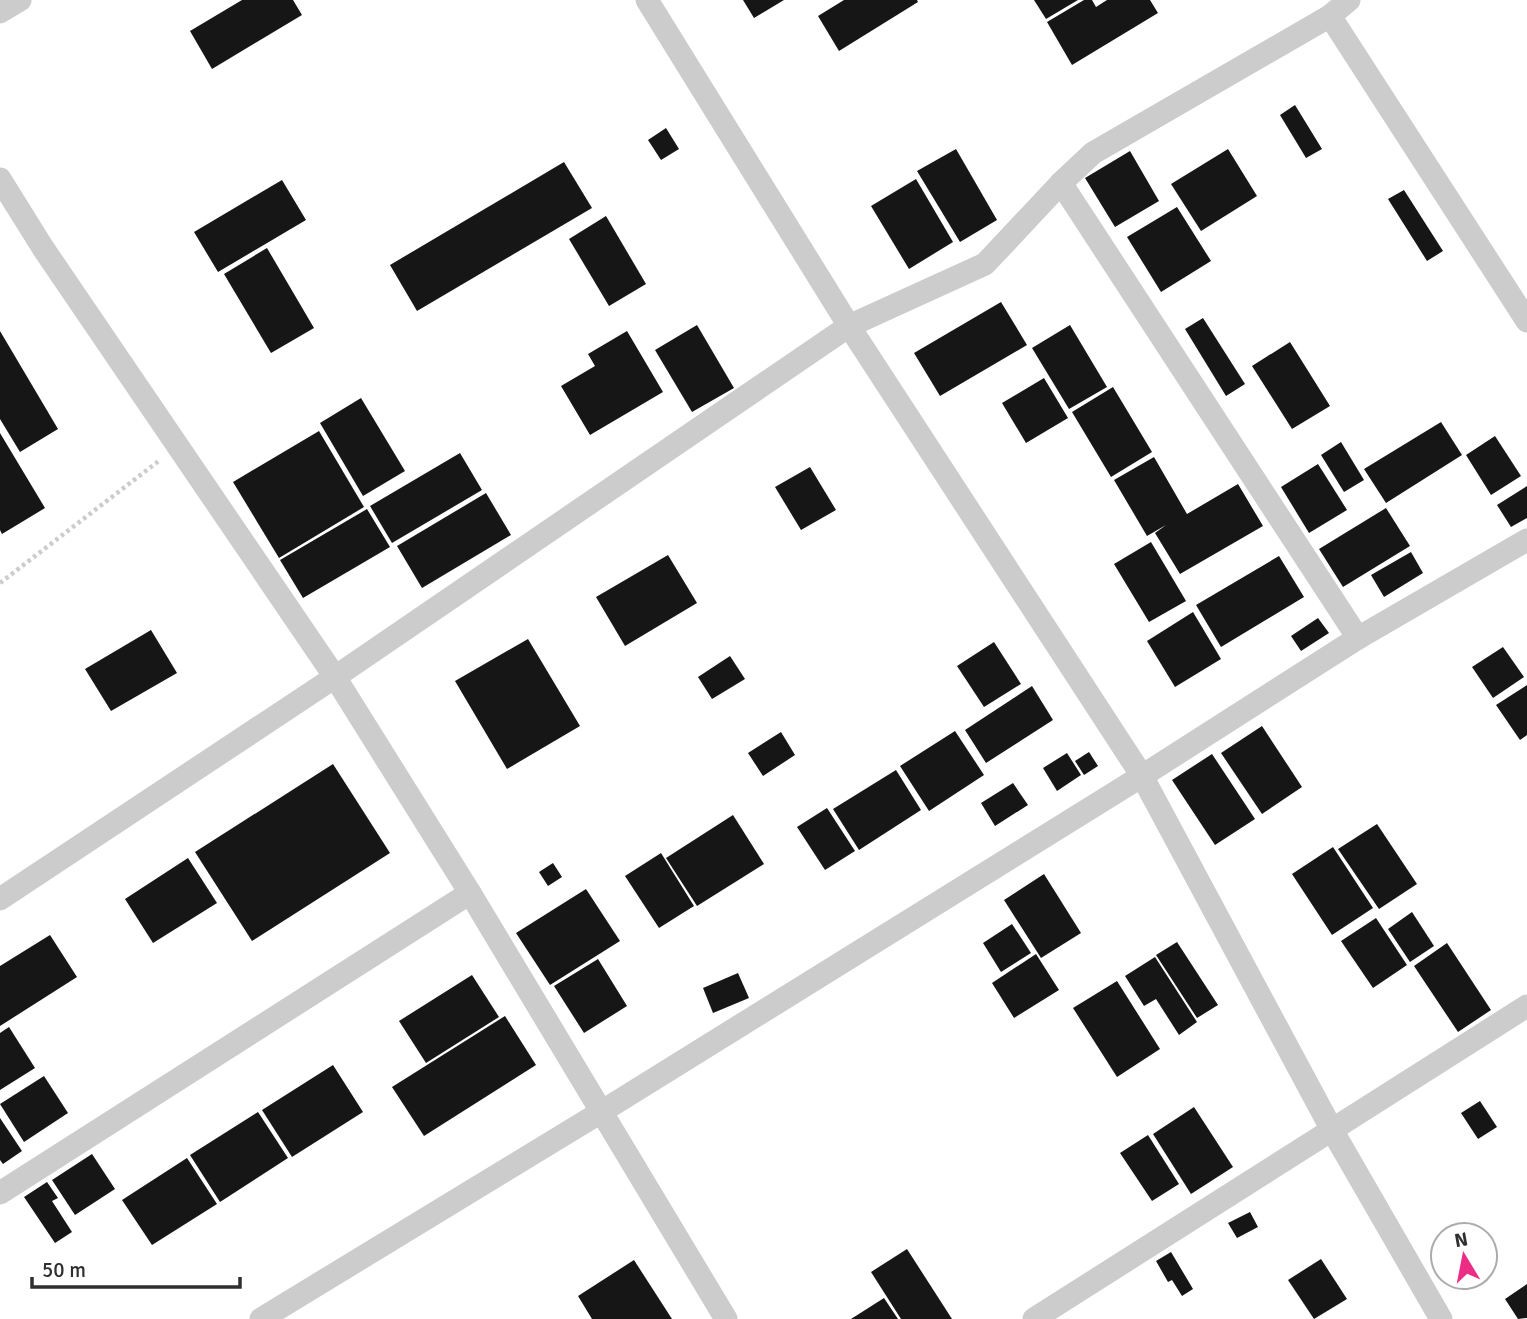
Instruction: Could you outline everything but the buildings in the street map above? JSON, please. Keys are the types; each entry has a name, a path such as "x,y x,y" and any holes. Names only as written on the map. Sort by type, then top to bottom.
{"street":[{"path":"0,12 20,0"},
{"path":"647,0 849,326 1142,776 1332,1130 1441,1319"},
{"path":"0,899 335,677 849,326 985,264 1093,153 1330,16 1349,0"},
{"path":"1330,16 1527,321"},
{"path":"0,179 43,248 335,677 470,893 726,1319"},
{"path":"1061,183 1358,638"},
{"path":"261,1319 601,1112 1142,776 1358,638 1527,540"},
{"path":"0,1193 470,893"},
{"path":"1034,1319 1527,1006"}],"path":[{"path":"0,583 178,446"}]}
